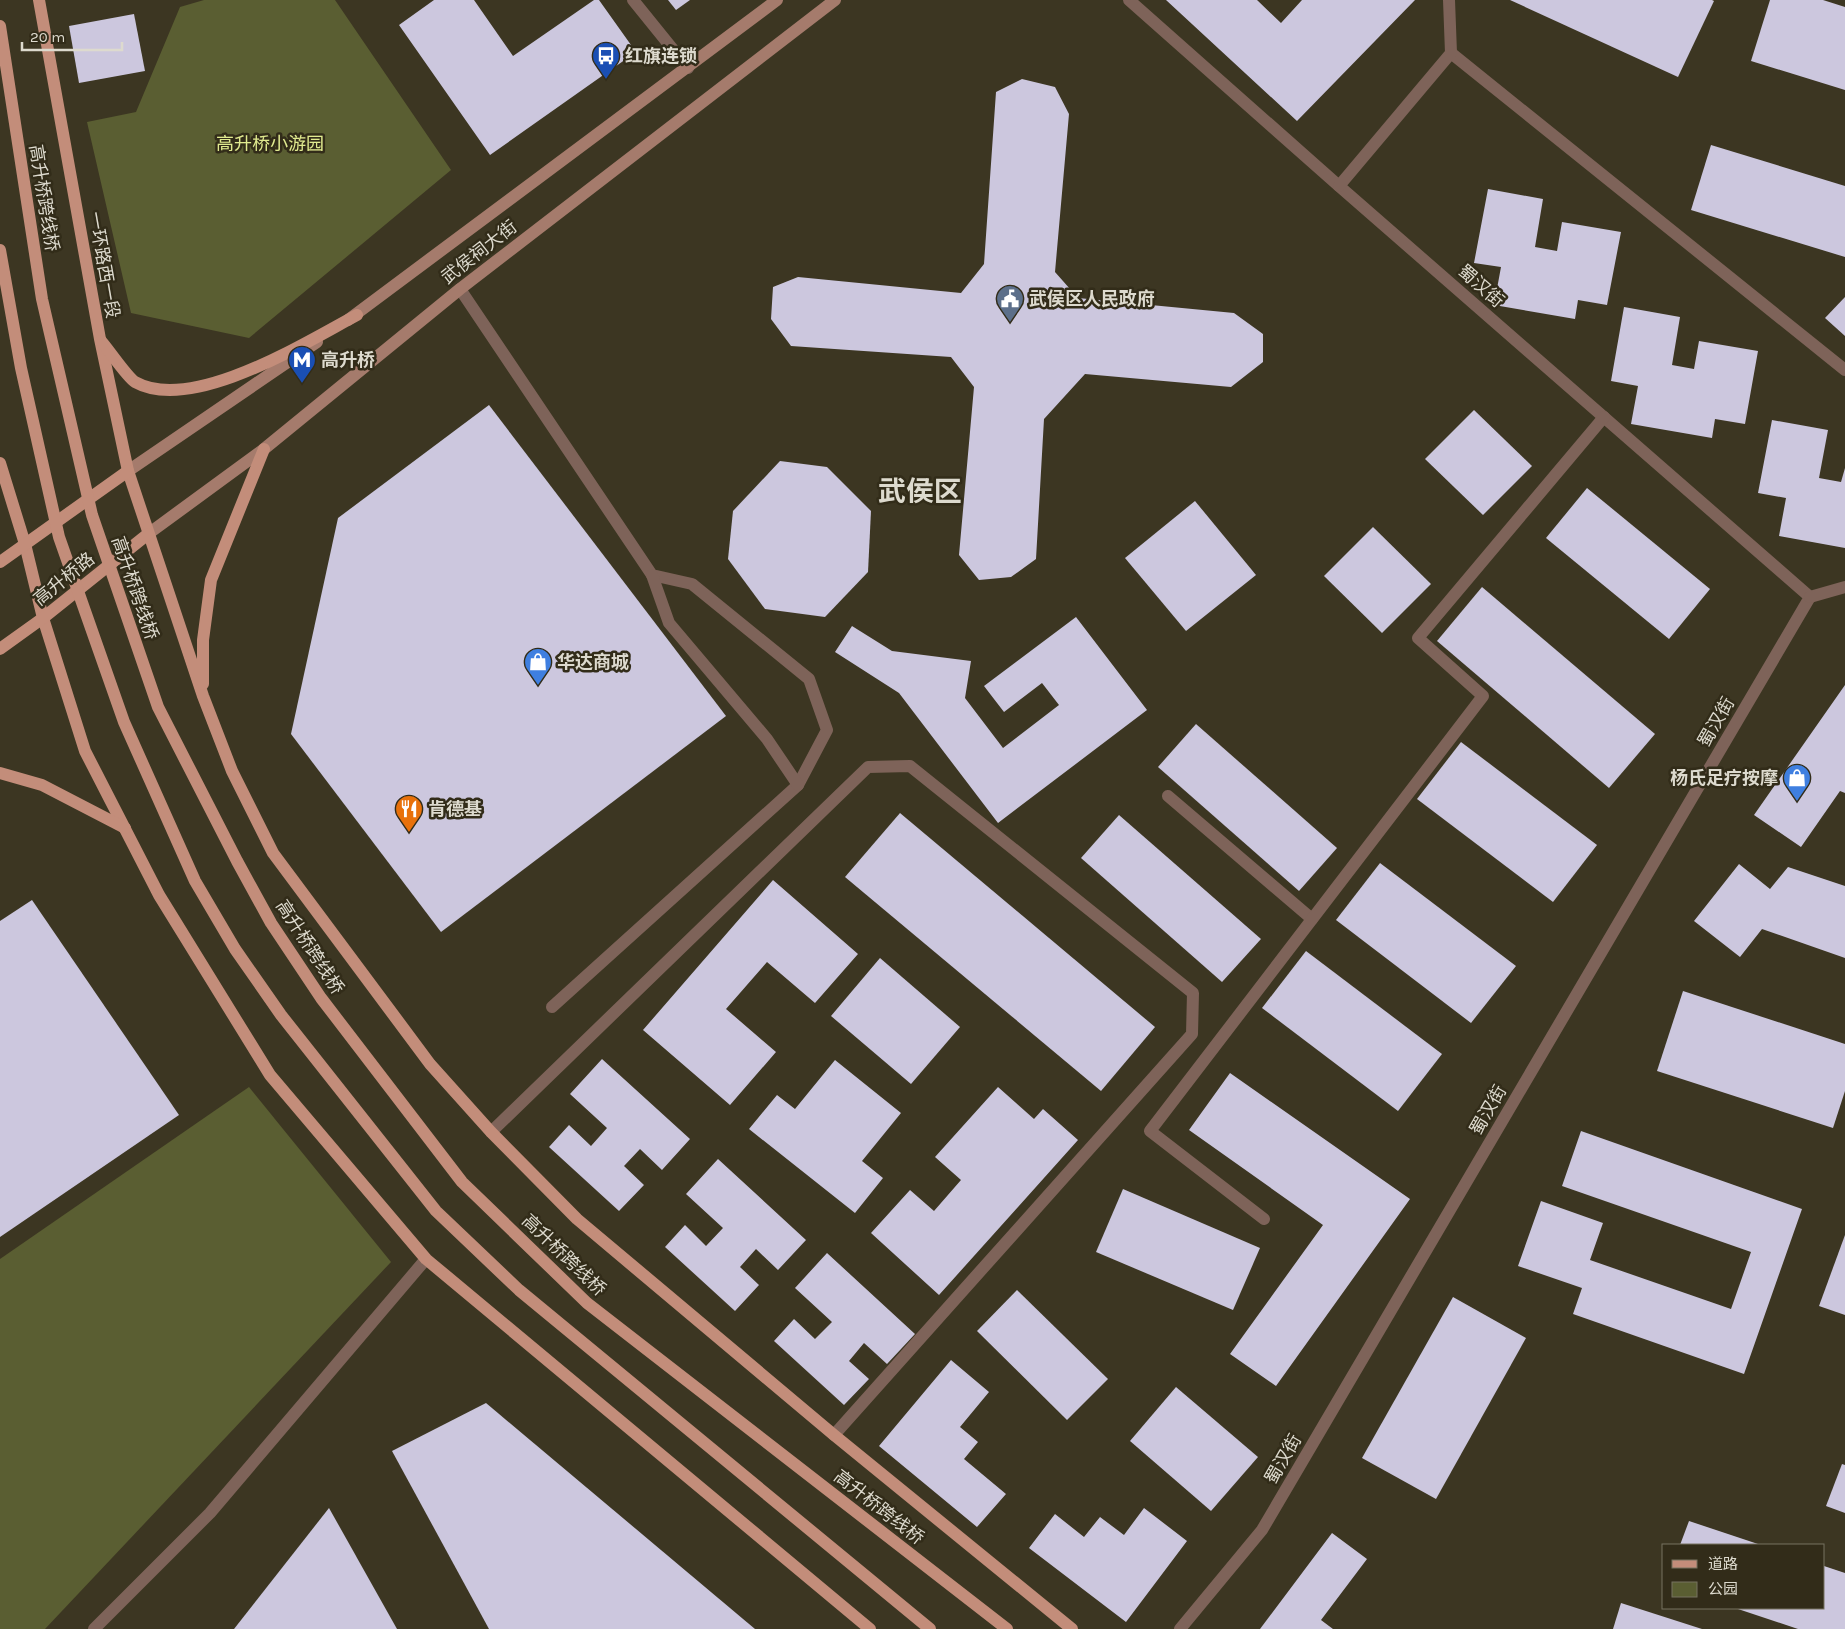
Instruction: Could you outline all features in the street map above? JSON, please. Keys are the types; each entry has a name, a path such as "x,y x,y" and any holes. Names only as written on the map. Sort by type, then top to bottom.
{"main road":[{"name":"一环路西一段","path":"39,0 100,339 128,471 203,696 232,771 273,853 430,1064 491,1132 577,1219 834,1434 1072,1629"},
{"name":"武侯祠大街","path":"128,471 357,315 777,0"},
{"name":"武侯祠大街","path":"148,534 264,449 460,289 835,0"},
{"name":"高升桥跨线桥","path":"0,26 42,299 92,515 158,707 232,853 271,923 321,998 462,1182 586,1303 1007,1629"},
{"path":"0,250 21,368 59,537 124,722 195,880 235,949 281,1015 436,1211 519,1290 930,1629"},
{"path":"100,339 134,381 161,391 202,386 263,365 357,315"},
{"path":"203,696 203,640 211,580 264,449"},
{"path":"0,463 25,544 43,618 85,751 159,895 270,1075 426,1259 870,1629"},
{"path":"0,562 128,471"},
{"name":"高升桥路","path":"0,649 43,618 148,534"},
{"path":"0,773 42,785 125,828"}],"street":[{"path":"633,0 688,68"},
{"name":"蜀汉街","path":"1129,0 1810,598 1262,1530 1180,1629"},
{"path":"1339,186 1452,53 1449,0"},
{"path":"1452,53 1845,370"},
{"path":"460,289 652,575 670,623 767,739 798,785"},
{"path":"1264,1218 1150,1131 1483,696 1418,638 1604,417"},
{"path":"552,1007 798,785 827,730 809,679 692,584 652,575"},
{"path":"1810,598 1845,587"},
{"path":"491,1132 868,767 910,766 1193,993 1192,1034 834,1434"},
{"path":"1168,796 1312,919"},
{"path":"94,1629 210,1513 426,1259"}],"green space":[{"name":"高升桥小游园","path":"204,0 335,0 451,170 249,338 131,313 87,122 136,112 180,7"},
{"path":"249,1087 391,1262 45,1629 0,1629 0,1259"}],"building":[{"path":"434,0 474,0 513,56 594,0 599,0 636,52 490,155 399,25"},
{"path":"668,0 690,0 676,10"},
{"path":"1166,0 1257,0 1281,23 1302,0 1415,0 1297,121"},
{"path":"1510,0 1712,0 1714,1 1678,77"},
{"path":"1770,0 1823,0 1845,7 1845,90 1751,61"},
{"path":"134,14 145,71 79,83 69,26"},
{"path":"1022,79 1055,87 1069,114 1055,272 1078,298 1234,313 1263,334 1263,362 1231,387 1085,374 1044,419 1036,559 1011,577 979,580 959,555 974,387 951,357 791,346 771,319 773,287 798,277 961,293 984,264 996,92"},
{"path":"1711,145 1845,186 1845,257 1691,210"},
{"path":"1488,189 1543,199 1535,247 1557,251 1562,222 1621,232 1607,305 1578,300 1575,319 1494,305 1501,267 1474,263"},
{"path":"1845,297 1845,336 1825,318"},
{"path":"1624,307 1680,317 1672,365 1694,369 1699,341 1758,351 1745,424 1715,419 1712,438 1631,424 1638,386 1611,381"},
{"path":"489,405 726,716 441,932 291,734 338,518"},
{"path":"1474,410 1532,466 1483,515 1425,459"},
{"path":"1772,420 1828,430 1819,478 1841,482 1845,468 1845,548 1779,536 1786,498 1758,493"},
{"path":"780,461 827,467 871,511 868,572 825,617 765,609 728,559 733,511"},
{"path":"1587,488 1710,589 1669,639 1546,538"},
{"path":"1195,501 1256,575 1186,631 1125,558"},
{"path":"1373,527 1431,584 1382,633 1324,576"},
{"path":"1482,587 1655,734 1609,788 1437,641"},
{"path":"1076,617 1147,710 998,823 899,693 835,652 852,626 892,651 971,661 965,698 1003,748 1059,705 1042,683 1004,712 984,686"},
{"path":"1845,685 1845,793 1840,791 1801,847 1754,815"},
{"path":"1196,724 1337,848 1299,891 1158,767"},
{"path":"1461,742 1597,845 1553,902 1417,799"},
{"path":"900,813 1155,1027 1101,1091 845,877"},
{"path":"1119,815 1261,939 1222,982 1081,858"},
{"path":"1380,863 1516,966 1471,1023 1336,920"},
{"path":"1739,864 1770,889 1788,867 1845,886 1845,958 1762,929 1740,957 1694,921"},
{"path":"773,880 858,954 815,1003 767,962 726,1009 776,1052 730,1105 643,1030"},
{"path":"32,900 179,1115 0,1237 0,921"},
{"path":"1306,951 1442,1054 1398,1111 1262,1008"},
{"path":"880,958 960,1027 911,1084 831,1016"},
{"path":"1683,991 1845,1044 1845,1091 1833,1128 1657,1071"},
{"path":"602,1059 690,1139 662,1170 640,1149 624,1166 644,1185 619,1211 549,1147 569,1125 591,1146 607,1128 570,1094"},
{"path":"835,1060 901,1113 862,1161 883,1178 855,1213 749,1129 777,1095 795,1109"},
{"path":"1230,1073 1410,1199 1276,1386 1230,1354 1323,1225 1189,1130"},
{"path":"998,1087 1034,1119 1043,1109 1078,1140 939,1295 871,1233 910,1190 934,1211 961,1180 935,1157"},
{"path":"1581,1131 1802,1209 1744,1374 1573,1314 1582,1288 1518,1266 1541,1201 1603,1223 1590,1260 1731,1309 1751,1252 1562,1186"},
{"path":"718,1159 806,1240 778,1270 756,1249 740,1267 759,1285 735,1311 665,1247 685,1225 706,1246 723,1228 686,1194"},
{"path":"1123,1189 1260,1248 1233,1310 1096,1252"},
{"path":"1845,1235 1845,1315 1819,1306"},
{"path":"827,1253 915,1334 887,1364 864,1343 849,1361 869,1379 844,1405 774,1341 794,1319 815,1339 832,1322 795,1288"},
{"path":"1017,1290 1108,1379 1067,1420 977,1331"},
{"path":"1453,1297 1526,1338 1436,1499 1362,1458"},
{"path":"951,1360 989,1392 960,1427 978,1442 964,1459 1006,1494 977,1527 879,1446"},
{"path":"1176,1387 1258,1457 1211,1511 1130,1441"},
{"path":"486,1403 755,1629 489,1629 392,1451"},
{"path":"1842,1464 1845,1465 1845,1513 1826,1506"},
{"path":"329,1508 397,1629 234,1629"},
{"path":"1144,1508 1187,1541 1126,1622 1029,1548 1055,1514 1084,1537 1100,1517 1124,1535"},
{"path":"1689,1521 1758,1544 1680,1544"},
{"path":"1332,1533 1367,1559 1321,1620 1333,1629 1260,1629"},
{"path":"1825,1566 1845,1573 1845,1629 1798,1629 1738,1609 1825,1609"},
{"path":"1621,1603 1702,1629 1613,1629"}],"place":[{"name":"红旗连锁","path":"606,80"},
{"name":"武侯区人民政府","path":"1010,323"},
{"name":"高升桥","path":"302,384"},
{"name":"华达商城","path":"538,686"},
{"name":"杨氏足疗按摩","path":"1797,802"},
{"name":"肯德基","path":"409,833"}],"district":[{"name":"武侯区","path":"920,491"}]}
